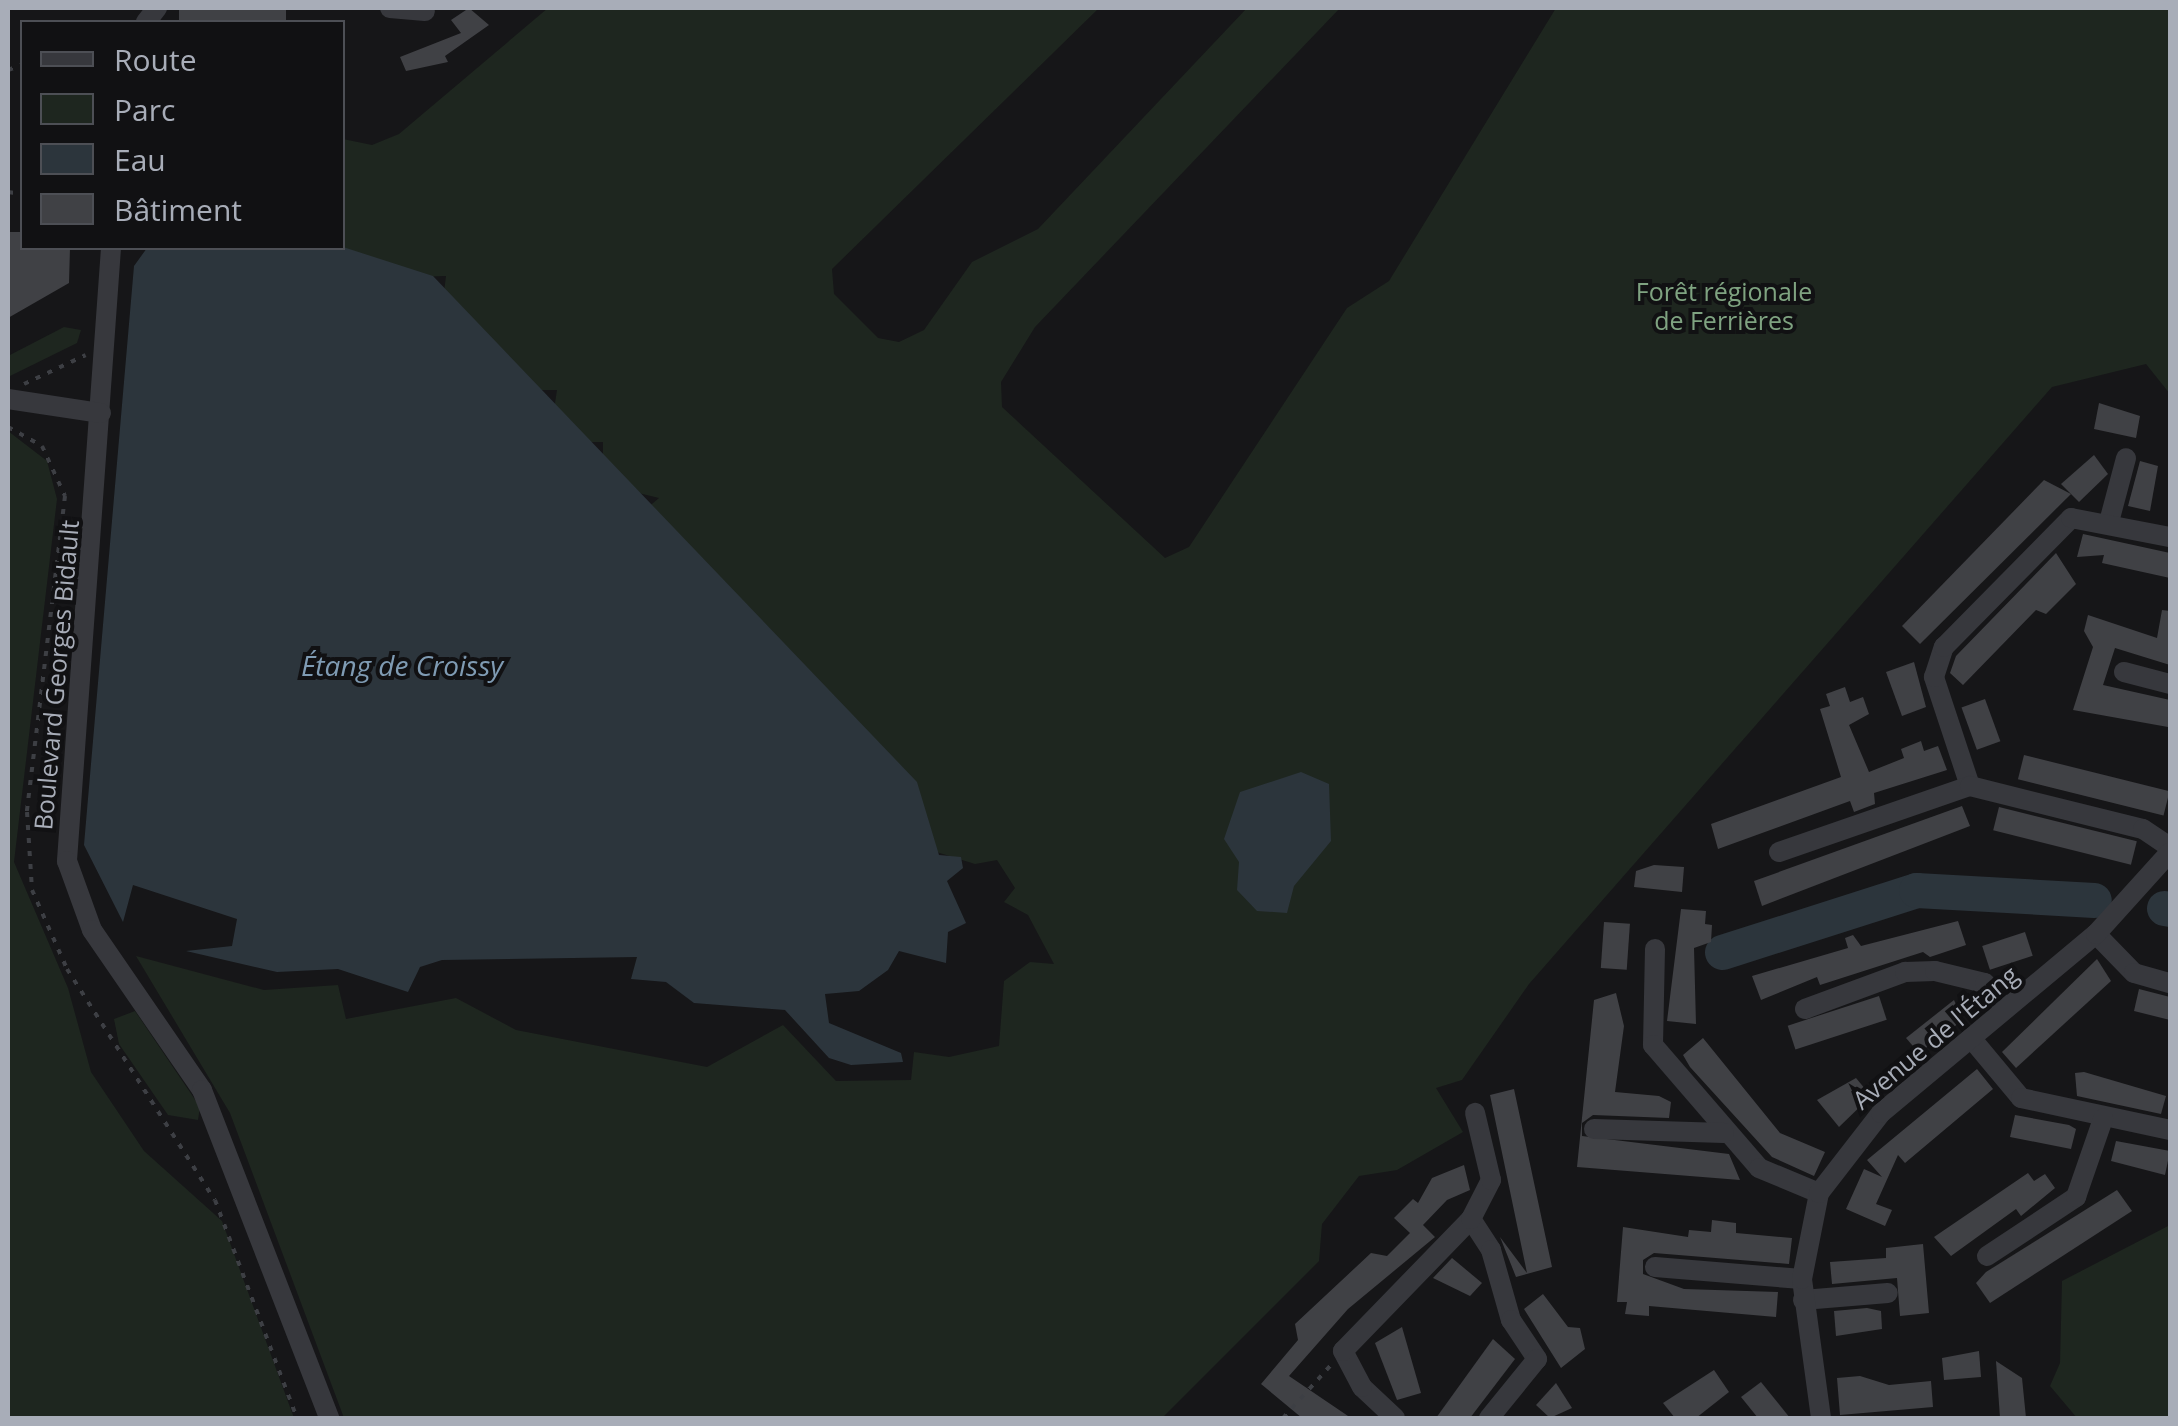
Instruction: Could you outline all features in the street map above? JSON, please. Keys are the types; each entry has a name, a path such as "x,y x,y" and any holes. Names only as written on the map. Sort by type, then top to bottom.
{"street":[{"path":"390,8 424,10"},
{"name":"Boulevard Georges Bidault","path":"111,250 67,861 92,930 202,1090 328,1418"},
{"path":"14,400 101,413"},
{"path":"2110,522 2126,458"},
{"path":"1970,786 1934,677 1936,661 2064,522 2079,516 2170,537"},
{"path":"2124,672 2170,684"},
{"path":"1779,852 1970,786 2143,829 2170,850"},
{"name":"Avenue de l'Étang","path":"1821,1418 1802,1290 1819,1193 1862,1132 2096,934 2170,850"},
{"path":"2096,934 2134,973 2170,983"},
{"path":"1654,950 1650,1038 1724,1132 1759,1168 1819,1193"},
{"path":"1805,1009 1905,972 1935,971 1985,983 2006,1009"},
{"path":"1972,1038 2022,1098 2103,1119 2170,1130"},
{"path":"1395,1418 1362,1387 1343,1351 1470,1219 1491,1180 1475,1113"},
{"path":"1987,1256 2076,1197 2103,1119"},
{"path":"1594,1129 1724,1132"},
{"path":"1470,1219 1491,1250 1511,1320 1538,1360 1489,1418"},
{"path":"1655,1267 1802,1290 1888,1293"}],"path":[{"path":"16,428 14,400 30,375 104,353"},
{"path":"8,427 16,428 52,459 65,496 27,812 32,890 67,970 215,1200 297,1418"},
{"path":"1283,1418 1343,1351"}],"green space":[{"name":"Forêt régionale de Ferrières","path":"548,8 1099,8 832,269 834,294 878,338 899,342 924,330 972,262 1038,229 1247,8 1340,8 1035,327 1001,382 1002,407 1165,558 1189,547 1347,308 1389,281 1556,8 2170,8 2170,394 2146,364 2052,387 1529,984 1462,1080 1436,1088 1463,1132 1397,1170 1359,1176 1322,1224 1319,1261 1162,1418 344,1418 230,1113 136,956 264,990 338,985 346,1019 456,998 516,1030 707,1067 783,1025 836,1081 911,1080 914,1052 949,1057 999,1046 1004,981 1030,962 1054,964 1028,915 1004,902 1015,888 997,860 975,864 927,849 639,515 659,498 618,488 603,461 603,442 574,442 552,423 557,390 532,390 443,300 446,276 410,277 345,249 345,139 372,145 399,134"},
{"path":"64,327 81,330 77,343 8,377 8,356"},
{"path":"8,431 47,461 57,499 14,862 68,988 91,1072 144,1151 222,1221 294,1418 8,1418"},
{"path":"135,1011 200,1107 198,1120 168,1115 119,1044 114,1019"},
{"path":"2170,1225 2170,1418 2077,1418 2050,1386 2060,1363 2062,1281"}],"water":[{"name":"Étang de Croissy","path":"345,248 433,276 917,782 939,855 961,857 963,868 947,881 966,923 948,932 946,963 899,951 888,970 859,991 825,994 829,1023 901,1053 903,1062 851,1065 829,1058 785,1010 694,1003 666,982 631,979 637,957 442,960 420,967 408,992 338,969 277,972 186,951 232,946 237,919 133,885 123,922 84,845 134,266 146,250"},
{"path":"1301,772 1329,784 1331,841 1294,886 1287,913 1257,911 1237,890 1239,862 1224,839 1240,792"}],"building":[{"path":"179,8 286,8 286,20 179,20"},
{"path":"469,8 489,25 445,56 448,62 406,71 400,57 461,33 451,20"},
{"path":"8,232 20,232 20,250 70,250 69,283 8,318"},
{"path":"2099,403 2140,416 2136,438 2094,429"},
{"path":"2094,455 2108,474 2079,502 2061,484"},
{"path":"2140,461 2158,466 2150,511 2128,506"},
{"path":"2044,480 2071,494 1920,644 1902,626"},
{"path":"2083,534 2170,553 2170,578 2102,563 2104,555 2077,557"},
{"path":"2056,553 2076,584 2046,614 2036,610 1963,685 1950,673 1956,656"},
{"path":"2162,610 2170,611 2170,665 2115,648 2103,685 2170,700 2168,727 2073,710 2093,647 2084,631 2088,615 2157,638"},
{"path":"1914,662 1926,707 1902,716 1886,672"},
{"path":"1845,687 1850,702 1863,697 1869,714 1849,725 1869,772 1904,758 1901,749 1921,741 1924,751 1938,746 1947,770 1874,793 1875,804 1854,812 1850,801 1718,849 1711,824 1841,777 1820,709 1830,706 1826,694"},
{"path":"1985,699 2000,741 1977,750 1962,708"},
{"path":"2024,755 2170,791 2163,816 2018,779"},
{"path":"1962,806 1970,826 1762,906 1754,881"},
{"path":"1999,807 2137,841 2131,865 1993,830"},
{"path":"1654,865 1684,867 1682,892 1634,887 1636,871"},
{"path":"1681,909 1706,911 1705,924 1712,925 1711,942 1694,948 1696,1024 1667,1021"},
{"path":"1958,921 1966,945 1930,957 1923,952 1820,985 1817,977 1761,1000 1752,976 1848,948 1845,938 1853,935 1861,946"},
{"path":"1604,922 1630,924 1627,970 1601,968"},
{"path":"2025,932 2033,956 1990,970 1982,946"},
{"path":"2097,959 2111,981 2016,1068 2002,1052"},
{"path":"2139,989 2170,997 2170,1020 2134,1011"},
{"path":"1616,993 1624,1026 1615,1092 1659,1096 1671,1102 1669,1118 1593,1115 1582,1123 1582,1136 1729,1154 1740,1180 1577,1167 1594,1000"},
{"path":"1879,996 1887,1020 1795,1049 1788,1026"},
{"path":"1954,1000 1963,1020 1919,1053 1906,1038"},
{"path":"1703,1038 1780,1133 1825,1152 1814,1176 1772,1157 1690,1067 1683,1055"},
{"path":"1977,1069 1993,1089 1905,1163 1898,1155 1876,1204 1892,1210 1885,1226 1846,1209 1864,1169 1882,1177 1867,1160"},
{"path":"2084,1072 2166,1096 2161,1114 2077,1096 2075,1073"},
{"path":"1856,1078 1871,1096 1839,1127 1817,1100"},
{"path":"1514,1089 1552,1267 1516,1277 1500,1237 1527,1273 1490,1095"},
{"path":"2015,1115 2076,1129 2071,1149 2010,1137"},
{"path":"2116,1141 2170,1151 2165,1175 2111,1161"},
{"path":"1464,1165 1470,1190 1447,1200 1423,1225 1435,1237 1348,1309 1289,1376 1351,1418 1302,1418 1261,1384 1298,1340 1295,1324 1371,1253 1387,1256 1410,1233 1394,1218 1413,1199 1418,1203 1432,1178"},
{"path":"2028,1173 2034,1181 2045,1174 2055,1188 2021,1216 2016,1209 1951,1256 1934,1237"},
{"path":"2117,1190 2132,1211 1990,1303 1976,1283 1986,1272"},
{"path":"1712,1220 1736,1223 1736,1233 1792,1238 1789,1264 1654,1253 1643,1260 1643,1274 1684,1289 1778,1292 1776,1317 1649,1306 1649,1316 1625,1314 1627,1302 1617,1302 1623,1227 1688,1237 1689,1230 1711,1232"},
{"path":"1923,1244 1929,1313 1900,1316 1897,1278 1832,1284 1830,1262 1886,1258 1886,1248"},
{"path":"1452,1258 1482,1283 1470,1296 1433,1278"},
{"path":"1543,1294 1568,1327 1580,1328 1585,1349 1561,1368 1524,1309"},
{"path":"1834,1311 1881,1311 1882,1329 1836,1336"},
{"path":"1402,1327 1421,1393 1397,1400 1375,1343"},
{"path":"1493,1339 1515,1359 1470,1418 1436,1418"},
{"path":"1979,1351 1981,1377 1944,1380 1942,1358"},
{"path":"1996,1361 2022,1378 2026,1418 2000,1418"},
{"path":"1714,1370 1729,1392 1696,1418 1675,1418 1663,1403"},
{"path":"1860,1376 1889,1385 1931,1381 1933,1407 1840,1415 1837,1378"},
{"path":"1761,1382 1790,1418 1758,1418 1741,1397"},
{"path":"1556,1383 1572,1408 1550,1418 1536,1405"}],"waterway":[{"path":"1722,952 1916,890 2094,900"},
{"path":"2164,908 2170,909"}]}
